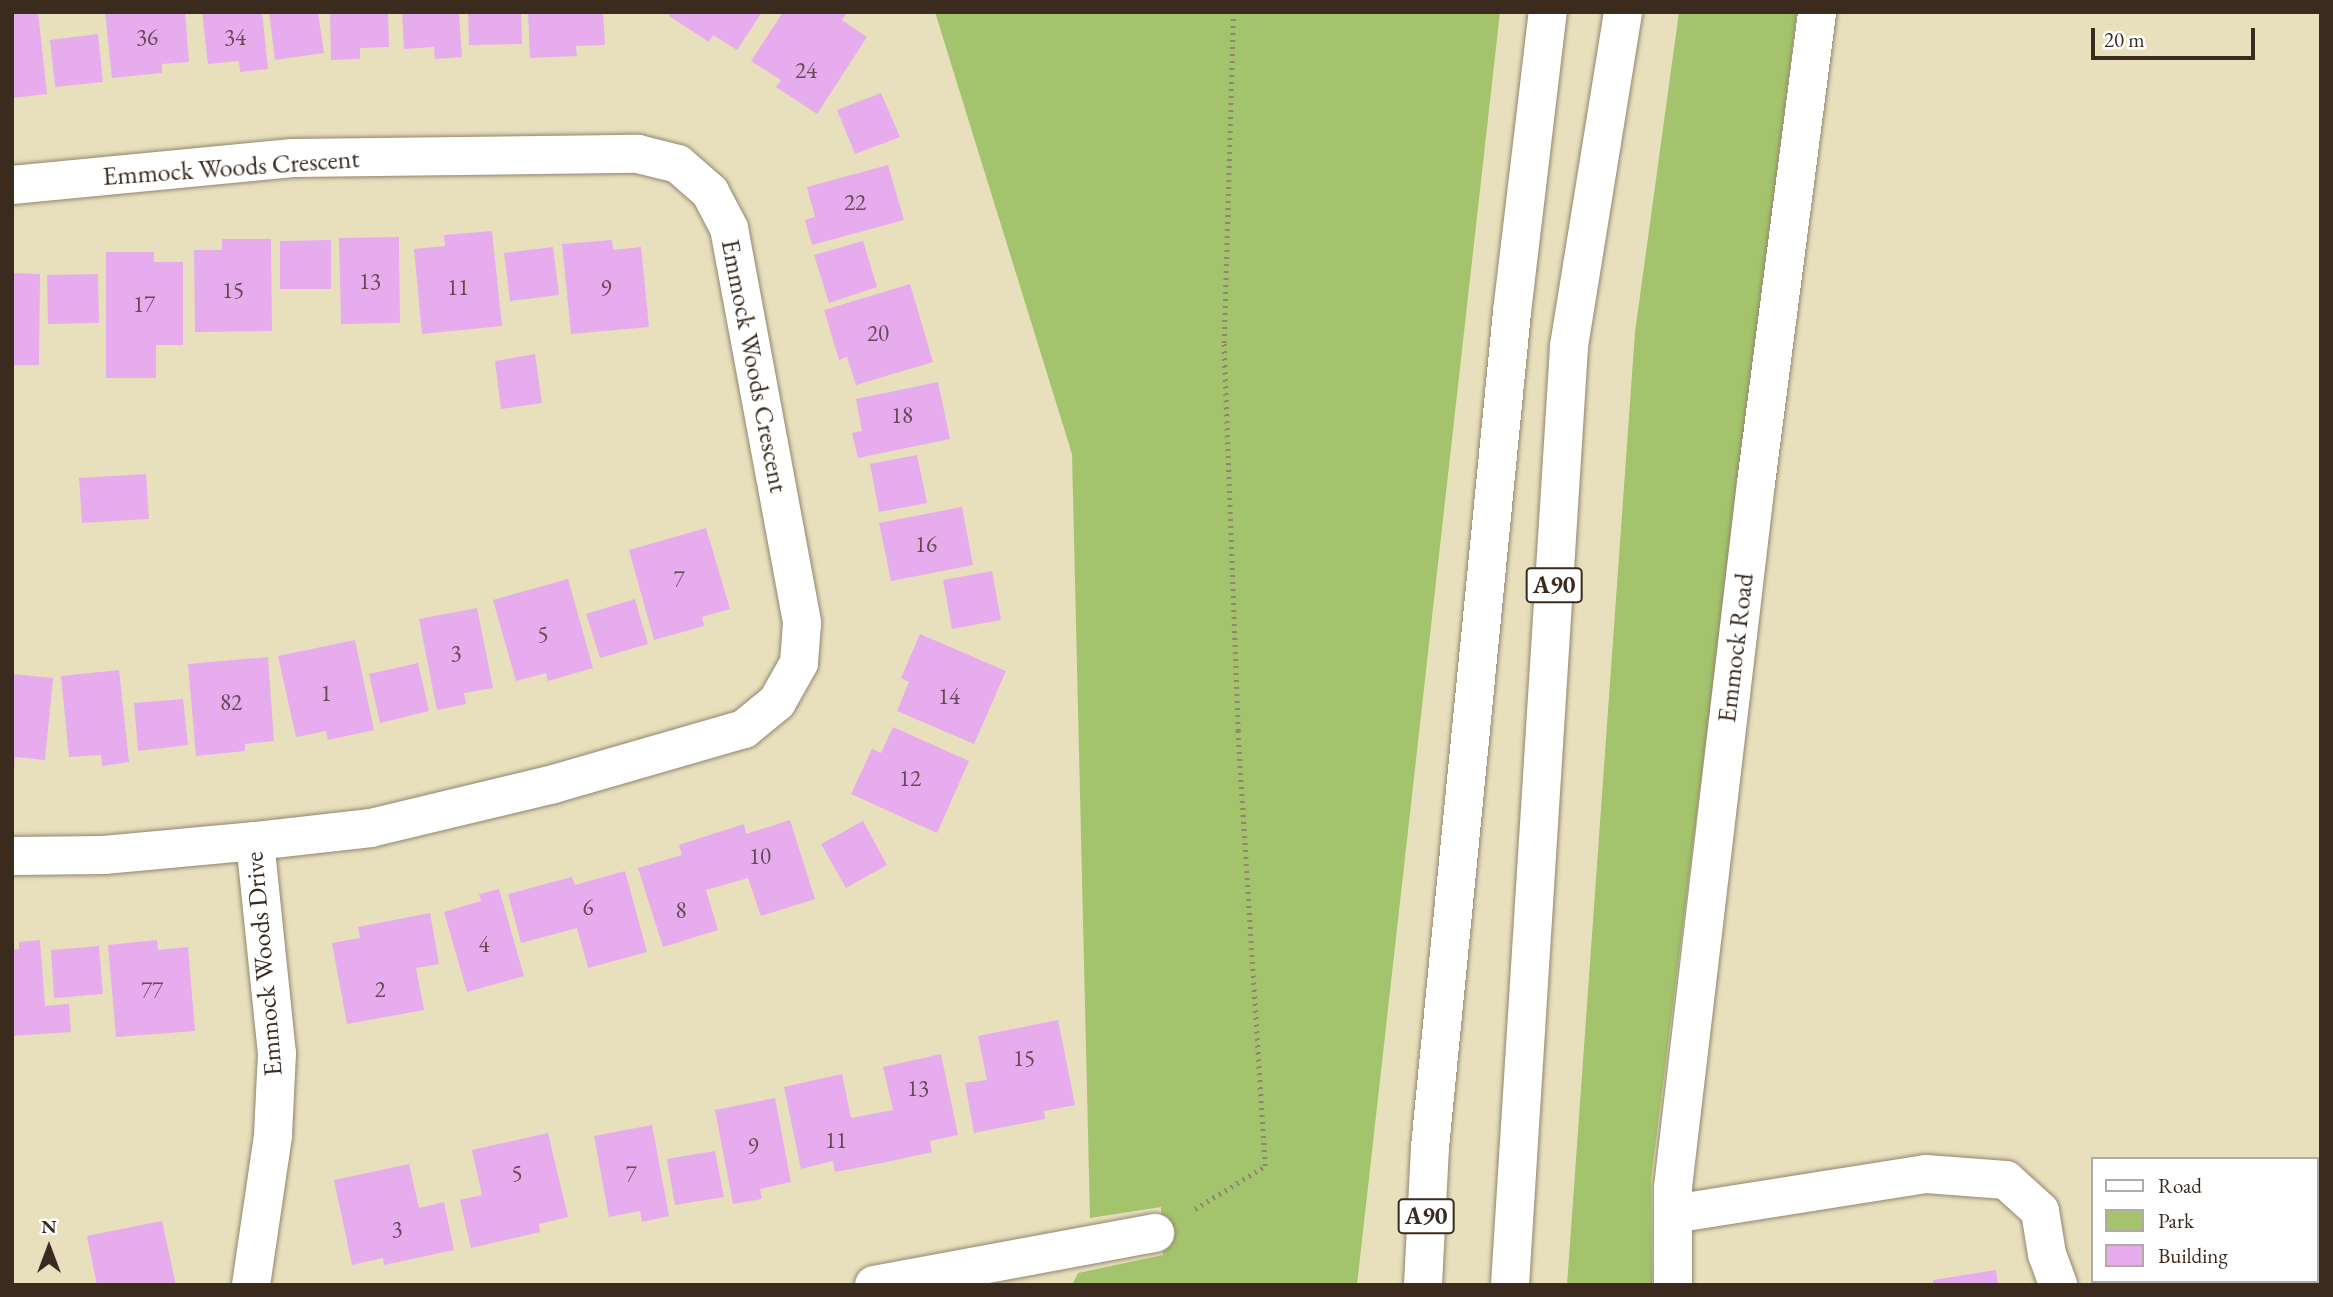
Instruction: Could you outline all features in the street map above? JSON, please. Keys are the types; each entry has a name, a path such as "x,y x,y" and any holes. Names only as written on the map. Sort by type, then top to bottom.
{"main road":[{"name":"A90","path":"1423,1285 1436,1078 1512,312 1548,12"},
{"name":"A90","path":"1510,1285 1569,346 1623,12"},
{"name":"Emmock Road","path":"1673,1285 1673,1214 1754,497 1817,12"},
{"name":"Emmock Woods Crescent","path":"12,186 293,158 638,154 678,164 710,192 729,228 802,623 799,663 777,702 744,729 554,784 371,828 256,841"},
{"name":"Emmock Woods Drive","path":"12,856 104,855 256,841 277,1053 273,1136 251,1285"},
{"path":"1673,1214 1926,1174 2006,1181 2040,1211 2047,1254 2058,1285"},
{"path":"874,1285 1023,1271 1155,1233"}],"path":[{"path":"1155,1233 1265,1166 1238,731 1224,342 1234,12"}],"green space":[{"path":"935,12 1500,12 1357,1285 1072,1285 1078,1273 1163,1255 1161,1207 1090,1218 1072,454"},
{"path":"1679,12 1797,12 1651,1180 1652,1285 1567,1285 1635,332"}],"building":[{"path":"12,12 38,12 47,94 12,98"},
{"path":"105,12 185,12 189,62 162,64 162,73 112,78"},
{"path":"202,12 262,12 268,69 240,72 239,61 208,64"},
{"path":"269,12 318,12 324,53 275,60"},
{"path":"330,12 388,12 389,47 360,48 360,59 331,60"},
{"path":"402,12 459,12 462,57 435,59 434,47 404,49"},
{"path":"468,12 521,12 522,44 469,45"},
{"path":"528,12 603,12 605,45 576,46 577,56 530,58"},
{"path":"671,12 762,12 737,50 713,35 709,42 669,16"},
{"path":"783,12 847,12 842,20 867,37 817,114 776,87 781,80 751,61"},
{"path":"98,34 103,82 55,87 50,40"},
{"path":"881,93 900,137 855,154 837,110"},
{"path":"888,165 904,220 812,245 805,220 815,217 807,187"},
{"path":"492,231 502,326 422,334 414,249 445,246 444,235"},
{"path":"399,237 400,323 341,324 339,238"},
{"path":"222,239 271,239 272,331 195,332 194,250 222,250"},
{"path":"331,240 331,289 280,289 280,241"},
{"path":"612,240 613,250 641,247 649,327 571,334 562,244"},
{"path":"863,241 877,287 829,303 814,255"},
{"path":"553,247 559,295 510,301 504,253"},
{"path":"106,252 154,252 154,262 183,262 183,345 156,345 156,378 106,378"},
{"path":"12,273 40,274 39,365 12,365"},
{"path":"98,274 99,323 48,324 47,275"},
{"path":"910,284 933,362 856,385 847,357 839,360 824,310"},
{"path":"535,354 542,403 501,409 495,361"},
{"path":"938,382 950,439 858,458 852,433 862,431 856,399"},
{"path":"917,455 927,503 879,512 870,464"},
{"path":"146,474 149,519 82,523 79,478"},
{"path":"962,507 973,565 891,581 879,523"},
{"path":"706,528 730,609 702,617 704,626 654,640 629,550"},
{"path":"992,571 1001,620 952,629 943,580"},
{"path":"568,579 593,668 548,681 546,673 516,681 493,600"},
{"path":"635,599 648,644 600,658 586,614"},
{"path":"477,608 493,688 464,693 466,704 437,710 419,619"},
{"path":"920,634 1006,671 974,744 897,711 909,682 901,678"},
{"path":"355,640 374,730 328,740 326,731 296,737 278,656"},
{"path":"268,657 274,741 245,744 245,751 196,756 188,664"},
{"path":"418,663 429,711 380,723 369,674"},
{"path":"119,670 129,762 102,766 101,755 69,757 61,676"},
{"path":"12,674 53,678 45,760 15,757 14,771"},
{"path":"183,699 188,745 138,751 134,703"},
{"path":"893,727 969,761 937,833 851,794 872,749 881,753"},
{"path":"790,820 815,899 761,916 748,878 706,890 718,930 663,947 638,868 682,855 679,845 744,824 746,834"},
{"path":"863,821 887,865 846,888 821,844"},
{"path":"625,871 647,952 588,968 577,928 521,943 508,894 572,877 575,885"},
{"path":"499,889 524,976 467,992 444,912 481,901 479,894"},
{"path":"430,913 439,964 416,968 424,1010 347,1024 332,943 360,938 358,927"},
{"path":"40,940 45,1006 69,1004 71,1032 12,1036 12,950 19,949 19,942"},
{"path":"157,940 158,950 188,947 195,1031 116,1037 108,945"},
{"path":"99,946 103,994 54,998 51,950"},
{"path":"1058,1020 1075,1105 1044,1111 1045,1119 974,1133 965,1083 987,1080 978,1036"},
{"path":"941,1054 958,1135 930,1141 932,1152 882,1163 835,1172 833,1161 801,1169 784,1087 842,1074 851,1118 893,1110 883,1067"},
{"path":"775,1098 791,1182 760,1189 762,1199 733,1204 715,1110"},
{"path":"652,1125 669,1216 642,1222 640,1211 609,1217 594,1136"},
{"path":"548,1133 568,1217 539,1224 540,1232 471,1248 460,1200 482,1195 472,1150"},
{"path":"715,1151 724,1197 675,1205 667,1159"},
{"path":"409,1164 419,1208 444,1202 454,1250 384,1265 383,1258 352,1265 334,1180"},
{"path":"162,1221 176,1285 97,1285 87,1236"},
{"path":"1996,1270 1998,1285 1933,1285 1933,1280"},
{"path":"2116,1283 2167,1283 2167,1285"}]}
